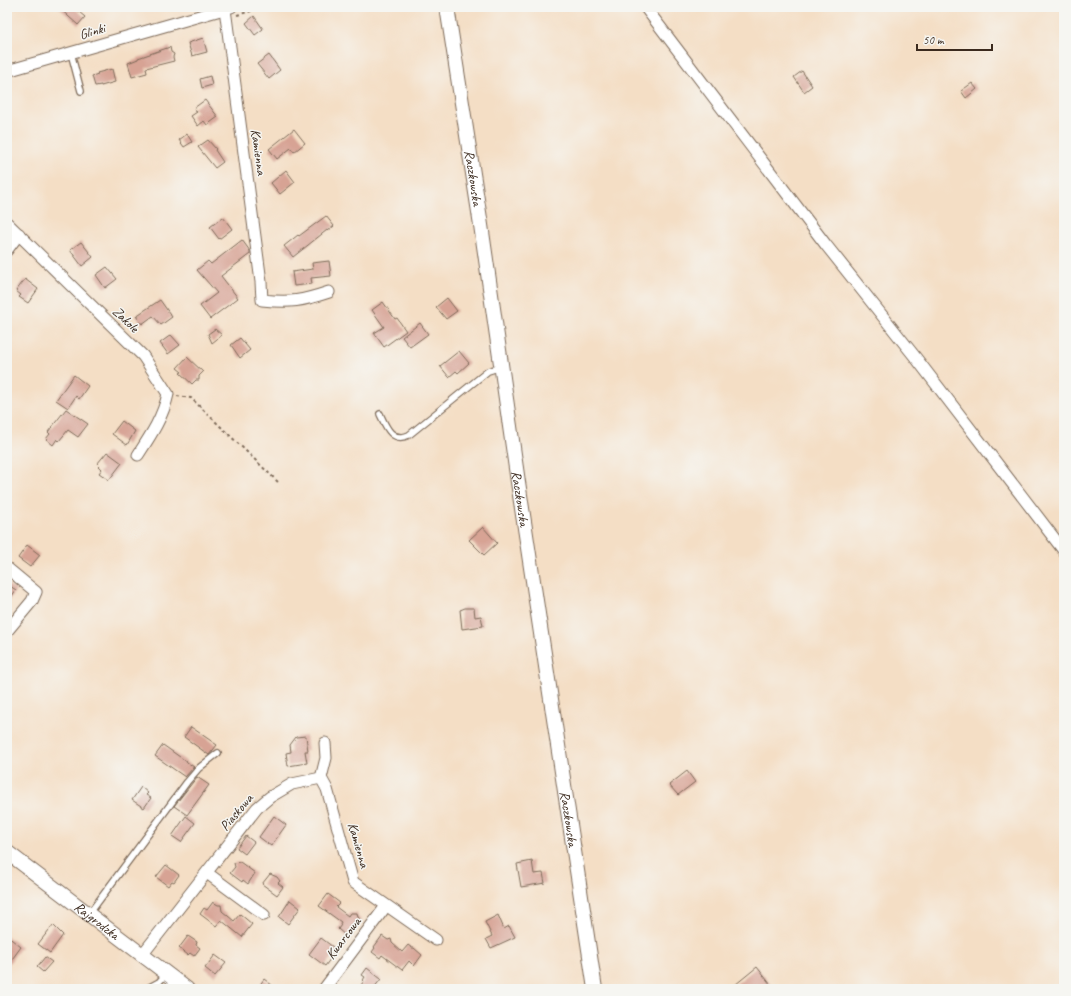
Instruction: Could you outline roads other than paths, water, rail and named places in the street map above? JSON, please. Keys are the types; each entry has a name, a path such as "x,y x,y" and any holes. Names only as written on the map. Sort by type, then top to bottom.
{"street":[{"name":"Raczkowska","path":"447,7 595,989"},
{"path":"645,7 826,244 916,358 1064,551"},
{"name":"Glinki","path":"7,71 228,8"},
{"name":"Kamienna","path":"228,8 262,282 262,300 284,302 305,300 329,292"},
{"name":"Zakole","path":"7,223 143,356 168,394 155,430 138,454"},
{"path":"7,250 19,234"},
{"path":"7,568 36,592 32,601 7,631"},
{"path":"321,778 326,758 325,743"},
{"name":"Kamienna","path":"321,778 327,789 354,882 436,940"},
{"name":"Piaskowa","path":"142,955 208,873 245,822 270,796 292,784 321,778"},
{"name":"Rajgrodzka","path":"7,852 187,989"},
{"path":"208,873 264,915"},
{"name":"Kwarcowa","path":"324,989 386,906"}],"lane":[{"path":"71,53 81,91"},
{"path":"380,414 387,428 394,435 399,438 404,438 488,371 501,366"},
{"path":"89,915 198,768 218,753"},
{"path":"146,989 159,982 167,974"}]}
